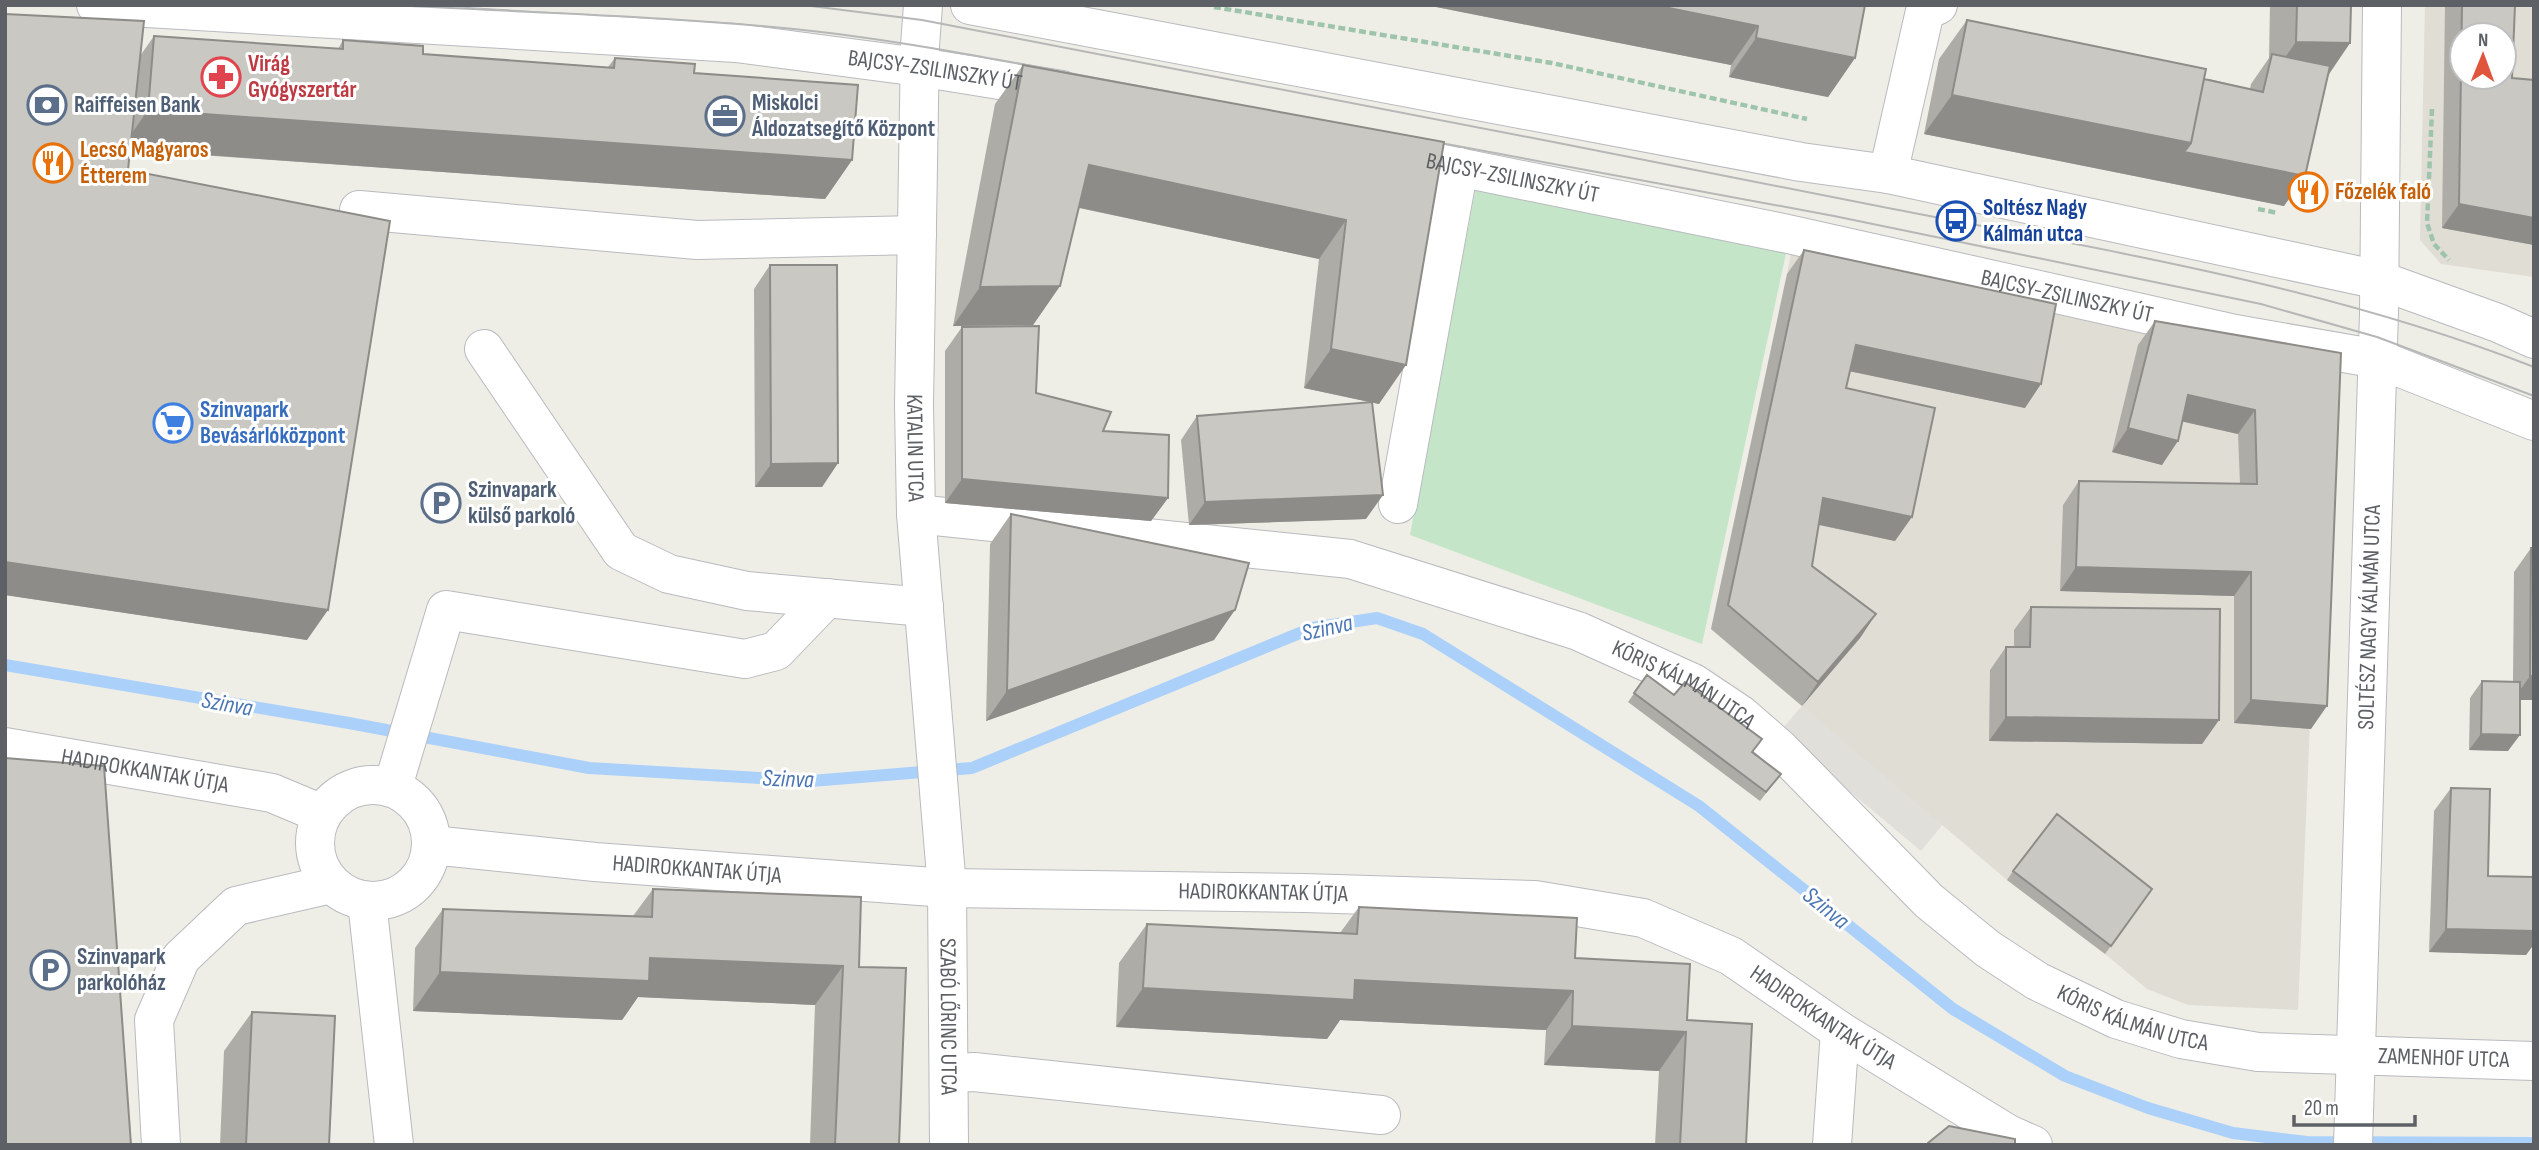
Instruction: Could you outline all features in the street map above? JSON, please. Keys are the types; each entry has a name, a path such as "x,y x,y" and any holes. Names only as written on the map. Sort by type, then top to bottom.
{"street":[{"name":"BAJCSY-ZSILINSZKY ÚT","path":"96,5 736,43 919,67 1096,96"},
{"name":"KATALIN UTCA","path":"923,5 919,67 914,405 916,514 947,888"},
{"path":"970,5 1801,162 1888,174 2379,280 2498,323 2534,339"},
{"path":"1888,174 1925,10 1938,5"},
{"name":"SOLTÉSZ NAGY KÁLMÁN UTCA","path":"2353,1127 2378,359 2382,5"},
{"name":"BAJCSY-ZSILINSZKY ÚT","path":"1351,145 1788,234 2235,334 2378,359 2534,421"},
{"path":"1398,504 1459,167"},
{"path":"359,210 697,240 917,235"},
{"path":"484,349 621,551 669,574 747,591 924,607"},
{"name":"KÓRIS KÁLMÁN UTCA","path":"916,514 1350,559 1578,631 1693,683 1741,715 1780,749 1929,901 1988,949 2037,981 2116,1019 2181,1039 2258,1052 2355,1055"},
{"path":"393,786 446,610 745,659 776,651 827,598"},
{"name":"HADIROKKANTAK ÚTJA","path":"5,747 271,793 322,814"},
{"path":"363,785 393,786 416,802 425,816 432,845 426,869 414,886 392,899 367,902 348,897 331,884 319,867 315,849 322,814 330,803 348,790 363,785"},
{"name":"HADIROKKANTAK ÚTJA","path":"432,845 595,862 947,888 1304,893 1535,900 1643,918 1731,956 1840,1031 2007,1134 2033,1145"},
{"path":"162,1145 154,1020 181,958 236,906 331,884"},
{"name":"SZABÓ LŐRINC UTCA","path":"947,888 949,1145"},
{"path":"367,902 394,1145"},
{"path":"1832,1145 1840,1031"},
{"name":"ZAMENHOF UTCA","path":"2355,1055 2534,1061"},
{"path":"949,1073 974,1072 1381,1115"}],"path":[{"path":"1204,5 1552,64 1817,121"},
{"path":"2432,108 2427,223 2434,244 2451,263"},
{"path":"2251,208 2278,213"}],"shaded area":[{"path":"2425,5 2534,5 2534,277 2441,264 2420,240"},
{"path":"1793,245 2325,361 2298,1010 2188,1005 2147,989 2007,880 1711,629"},
{"path":"1802,706 1943,824 1921,851 1779,732"}],"green space":[{"path":"1476,187 1788,244 1702,644 1410,535"}],"building":[{"path":"1654,5 1865,5 1855,58 1756,38 1758,26"},
{"path":"2297,5 2351,5 2350,43 2296,42"},
{"path":"2462,5 2515,5 2514,21 2462,21"},
{"name":"Szinvapark Bevásárlóközpont","path":"5,14 144,21 128,170 390,221 328,610 5,562"},
{"path":"1967,20 2206,69 2191,143 1952,95"},
{"path":"154,36 343,49 343,40 423,46 423,54 614,68 615,58 695,64 694,73 858,85 852,160 148,110"},
{"path":"2272,54 2330,66 2305,176 2184,152 2191,143 2204,79 2263,92"},
{"path":"1023,65 1444,142 1406,365 1331,349 1346,220 1089,165 1060,286 980,287"},
{"path":"2518,79 2534,80 2534,218 2459,204 2461,91 2518,91"},
{"path":"1804,250 2056,304 2041,384 1856,345 1846,388 1935,408 1912,517 1823,498 1812,566 1876,614 1818,682 1728,605"},
{"path":"770,265 837,265 838,463 771,464"},
{"path":"2155,321 2341,353 2327,706 2251,700 2251,572 2076,567 2079,481 2257,484 2255,410 2188,395 2178,441 2128,428"},
{"path":"1039,326 1036,393 1111,412 1103,431 1169,435 1168,498 962,479 962,327"},
{"path":"1372,402 1383,495 1205,502 1197,416"},
{"path":"1011,514 1249,563 1235,610 1007,691"},
{"path":"2531,548 2534,548 2534,676 2530,676"},
{"path":"2031,607 2220,609 2219,720 2006,717 2006,647 2030,647"},
{"path":"1647,675 1674,695 1685,682 1762,739 1752,752 1781,774 1766,792 1634,693"},
{"path":"2482,681 2520,682 2520,735 2481,734"},
{"name":"Szinvapark parkolóház","path":"5,758 104,766 131,1145 5,1145"},
{"path":"2451,788 2490,789 2488,876 2534,877 2534,931 2446,929"},
{"path":"2057,814 2152,889 2111,946 2013,871"},
{"path":"653,889 861,897 859,967 906,968 899,1145 835,1145 843,966 650,958 649,981 440,972 443,909 652,917"},
{"path":"1359,907 1577,918 1575,958 1690,964 1687,1020 1752,1024 1746,1145 1680,1145 1686,1032 1572,1026 1573,991 1355,980 1354,1000 1143,988 1147,924 1357,934"},
{"path":"252,1012 335,1016 329,1145 246,1145"},
{"path":"1949,1126 2015,1139 2015,1145 1928,1145"}],"waterway":[{"name":"Szinva","path":"5,665 349,723 589,768 811,781 972,768 1312,628 1377,618 1423,634 1699,806 1953,1009 2065,1076 2148,1108 2233,1133 2307,1142 2534,1143"}],"tram line":[{"path":"392,5 661,19 821,32 952,52 1170,92"},
{"path":"803,5 922,20 2212,272 2375,313 2534,367"},
{"path":"1425,140 1834,216 2261,304 2377,337 2534,396"}],"place":[{"name":"Virág Gyógyszertár","path":"221,77"},
{"name":"Raiffeisen Bank","path":"47,105"},
{"name":"Miskolci Áldozatsegítő Központ","path":"725,116"},
{"name":"Lecsó Magyaros Étterem","path":"53,163"},
{"name":"Főzelék faló","path":"2308,192"},
{"name":"Soltész Nagy Kálmán utca","path":"1956,221"},
{"name":"Szinvapark Bevásárlóközpont","path":"173,423"},
{"name":"Szinvapark külső parkoló","path":"441,503"},
{"name":"Szinvapark parkolóház","path":"50,970"}]}
